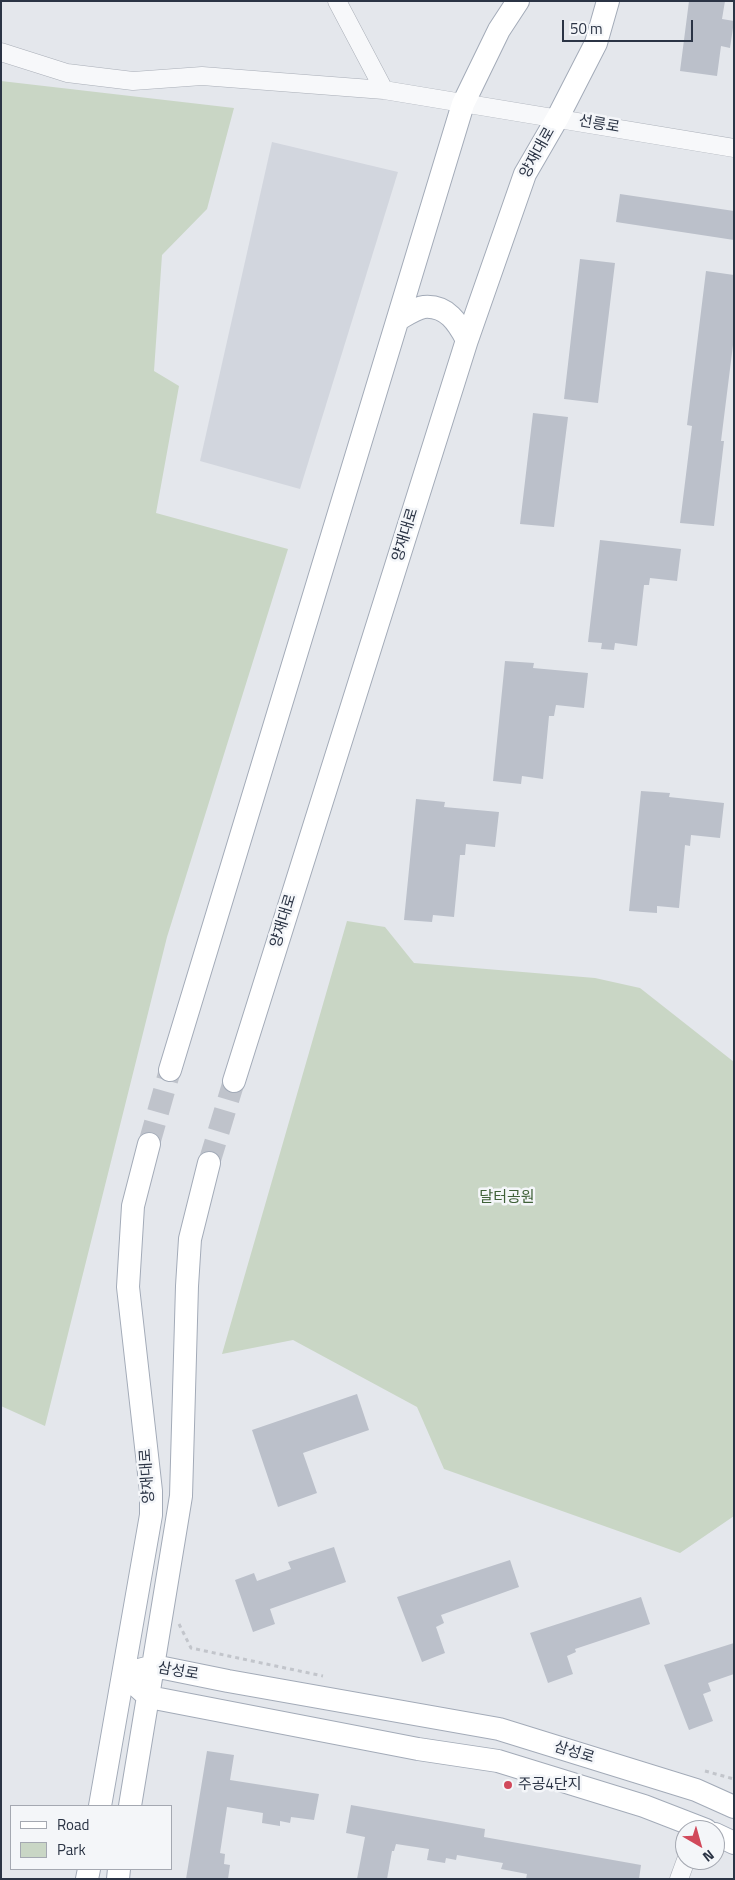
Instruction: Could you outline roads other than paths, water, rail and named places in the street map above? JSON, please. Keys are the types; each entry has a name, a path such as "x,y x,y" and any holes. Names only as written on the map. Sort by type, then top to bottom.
{"main road":[{"path":"170,1070 463,104 499,30 518,1"},
{"name":"양재대로","path":"234,1081 467,340 524,174 558,117 596,43 608,1"},
{"path":"399,319 423,307 442,310 457,320 467,340"},
{"name":"양재대로","path":"100,1805 151,1515 152,1491 128,1287 133,1206 149,1144"},
{"name":"양재대로","path":"130,1805 181,1496 190,1239 209,1163"},
{"name":"삼성로","path":"123,1676 154,1666 228,1682 499,1729 732,1803"},
{"name":"삼성로","path":"123,1676 149,1697 418,1749 498,1761 644,1806 680,1820"}],"street":[{"path":"337,1 384,90"},
{"name":"선릉로","path":"1,52 67,73 133,81 202,76 384,90 463,104 558,117 734,148"}],"tunnel":[{"path":"149,1144 170,1070"},
{"path":"209,1163 234,1081"}],"place":[{"name":"주공4단지","path":"508,1785"}],"park label":[{"name":"달터공원","path":"507,1198"}]}
